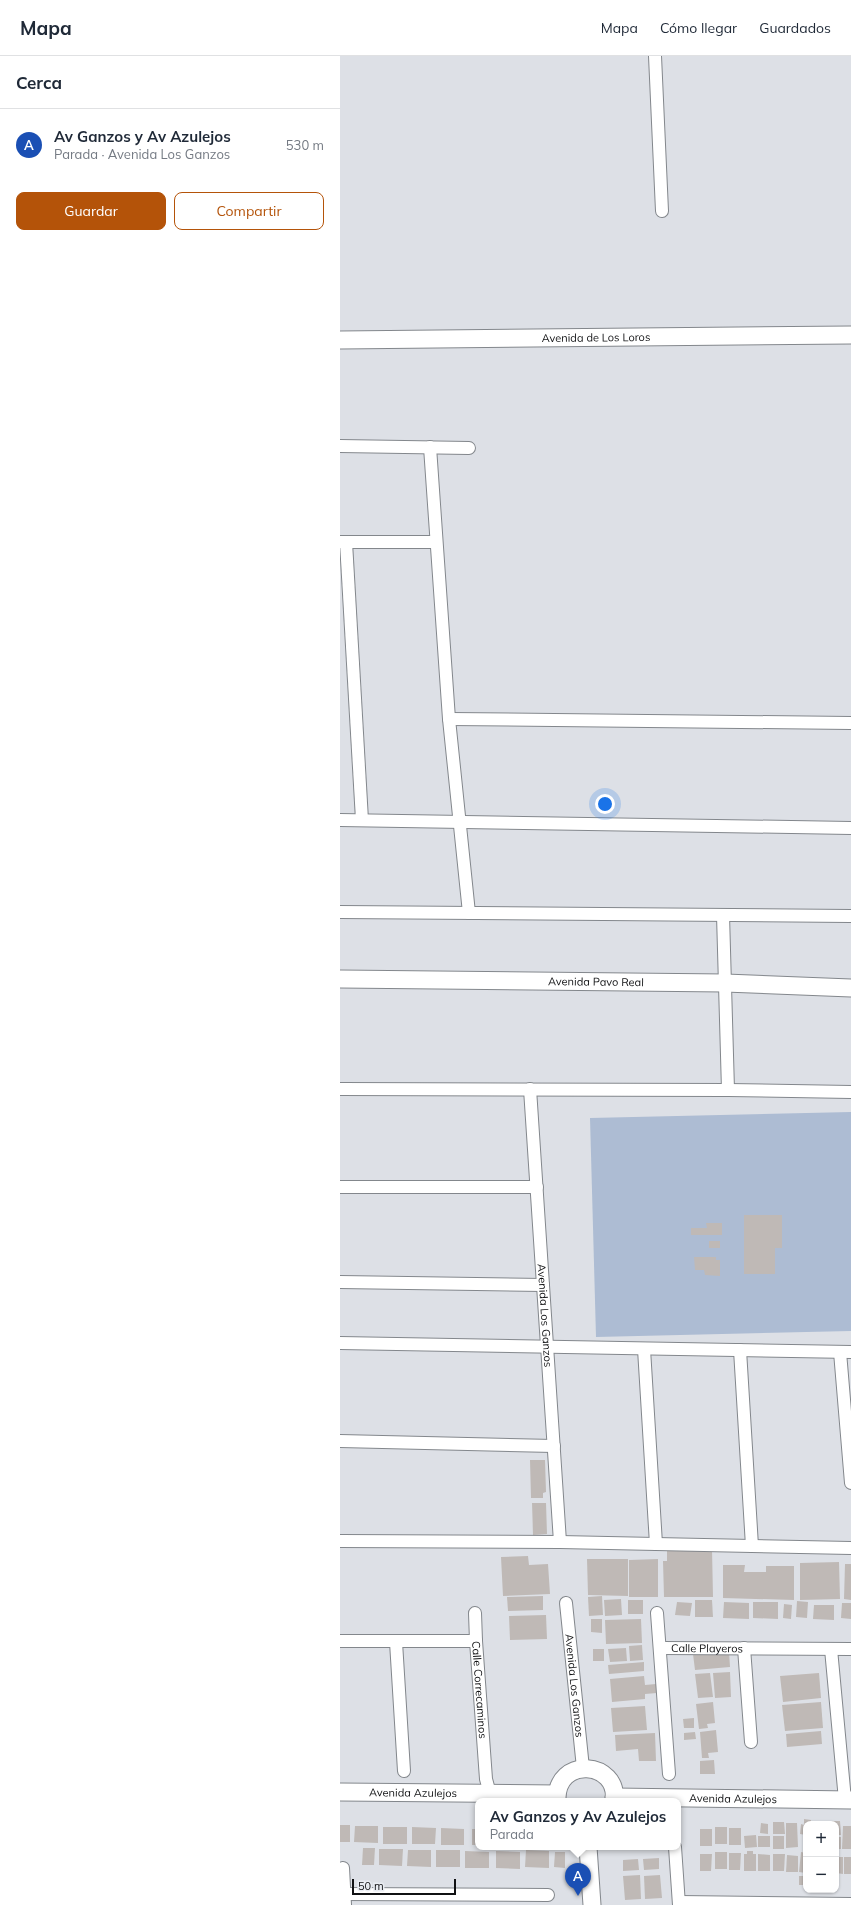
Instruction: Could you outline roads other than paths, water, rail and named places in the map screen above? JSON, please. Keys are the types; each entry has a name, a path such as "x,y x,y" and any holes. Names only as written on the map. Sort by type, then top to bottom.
{"main road":[{"name":"Avenida de Los Loros","path":"340,340 851,335"},
{"name":"Avenida Pavo Real","path":"340,979 725,983 851,988"},
{"name":"Avenida Azulejos","path":"340,1792 490,1794 557,1798 563,1780 575,1770 583,1768 592,1769 601,1773 608,1779 613,1788 614,1798"},
{"name":"Avenida Azulejos","path":"681,1799 848,1800"},
{"path":"588,1850 592,1905"}],"street":[{"path":"655,56 662,211"},
{"path":"340,446 469,448"},
{"path":"430,447 435,542 449,719 469,913"},
{"path":"362,820 343,542 435,542"},
{"path":"449,719 851,723"},
{"path":"340,820 851,828"},
{"path":"340,912 851,916"},
{"path":"723,915 728,1090"},
{"path":"340,1089 728,1090 851,1092"},
{"name":"Avenida Los Ganzos","path":"530,1089 560,1542"},
{"path":"340,1187 537,1188"},
{"path":"340,1282 543,1285"},
{"path":"340,1343 846,1352 851,1483"},
{"path":"644,1349 656,1544"},
{"path":"740,1350 752,1546"},
{"path":"340,1441 554,1446"},
{"path":"340,1541 560,1542 851,1548"},
{"name":"Avenida Los Ganzos","path":"566,1603 583,1768"},
{"path":"475,1613 476,1641"},
{"path":"657,1613 661,1648"},
{"name":"Calle Correcaminos","path":"340,1641 476,1641 486,1779 490,1794"},
{"path":"396,1642 404,1771"},
{"name":"Calle Playeros","path":"669,1774 661,1648 851,1649"},
{"path":"744,1648 751,1742"},
{"path":"831,1649 848,1800"},
{"path":"675,1850 679,1904 851,1904"},
{"path":"343,1868 345,1899 548,1895"}],"place":[{"name":"Av Ganzos y Av Azulejos","path":"578,1896"}]}
